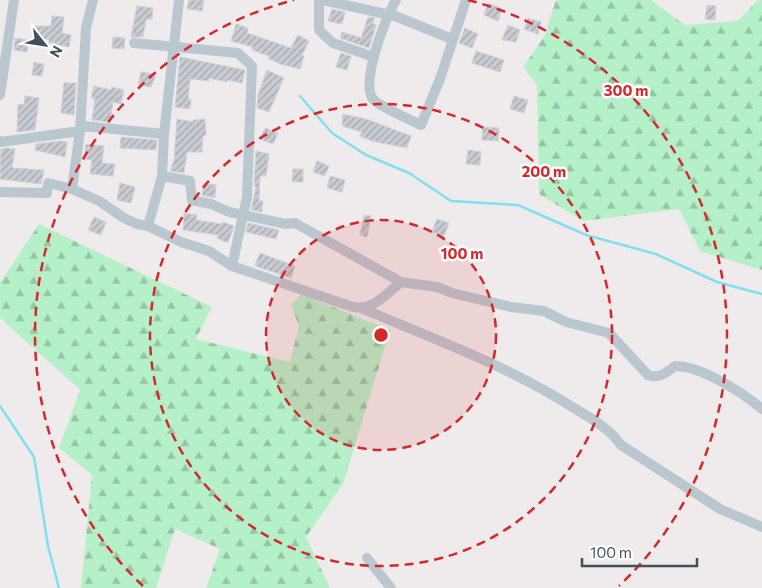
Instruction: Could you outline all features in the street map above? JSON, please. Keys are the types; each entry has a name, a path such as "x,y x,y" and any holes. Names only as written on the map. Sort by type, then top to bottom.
{"street":[{"path":"0,95 14,0"},
{"path":"72,189 80,131 86,28 93,0"},
{"path":"148,226 162,176 164,134 179,0"},
{"path":"374,57 333,43 319,30 321,0 395,16 452,39"},
{"path":"396,0 387,15 374,57 369,91 374,100 421,126 440,79 466,0"},
{"path":"134,43 238,53 252,66 247,196 232,266"},
{"path":"0,140 1,142 80,131 83,126 164,134"},
{"path":"162,176 190,181 192,200 211,204 229,212 286,224 294,223 401,282 437,287 452,293 511,307 544,311 566,322 602,330 609,333 648,375 655,377 665,374 675,366 692,368 730,387 762,409"},
{"path":"0,192 47,193 48,183 72,189 98,201 124,218 137,224 148,226 181,242 209,251 232,266 364,309 492,363 549,392 611,431 621,445 720,509 762,527"},
{"path":"364,309 371,307 401,282"},
{"path":"367,558 391,588"}],"green space":[{"path":"556,0 651,0 685,25 738,21 758,0 762,0 762,270 700,251 679,209 583,221 539,194 537,85 523,67 544,37"},
{"path":"39,224 212,307 196,339 290,362 299,326 291,305 301,294 390,330 343,484 306,537 330,588 206,588 220,549 175,529 156,588 81,588 92,475 59,448 80,390 0,318 0,283"}],"building":[{"path":"189,0 204,0 202,11 187,9"},
{"path":"488,3 502,9 498,21 484,15"},
{"path":"707,5 716,6 715,20 705,19"},
{"path":"137,6 153,8 152,19 146,19 143,37 131,37"},
{"path":"332,9 345,12 342,24 328,21"},
{"path":"52,16 64,17 62,33 71,35 69,47 49,43 49,39 35,40 35,26 51,26"},
{"path":"368,17 375,18 373,24 376,25 369,48 340,38 342,32 361,38"},
{"path":"528,18 541,22 538,34 524,29"},
{"path":"236,24 248,28 247,33 291,48 298,35 309,41 302,55 304,56 300,69 280,64 268,58 269,56 252,50 253,47 231,41"},
{"path":"508,25 520,30 516,42 502,40"},
{"path":"465,28 478,34 472,48 459,43"},
{"path":"113,37 125,38 124,49 112,48"},
{"path":"15,38 28,40 27,52 14,50"},
{"path":"476,51 504,60 500,72 472,63"},
{"path":"341,53 351,56 347,70 336,67"},
{"path":"180,57 245,70 242,83 209,78 209,81 190,79 188,99 191,99 190,109 175,107"},
{"path":"34,62 44,64 42,76 32,75"},
{"path":"267,70 284,78 269,112 257,108 258,95"},
{"path":"141,72 153,74 152,76 155,77 151,87 138,85"},
{"path":"64,83 76,83 74,115 61,113"},
{"path":"94,86 111,90 112,87 124,90 121,104 113,102 110,122 92,120 95,99 91,98"},
{"path":"25,96 39,98 35,130 17,132 18,104 24,105"},
{"path":"514,96 528,100 524,113 510,109"},
{"path":"343,114 366,119 411,136 407,148 372,141 360,136 362,132 342,126"},
{"path":"177,119 193,122 193,120 205,119 206,135 203,136 202,152 187,152 184,173 170,171 174,160"},
{"path":"483,127 499,128 498,141 482,140"},
{"path":"265,128 278,133 273,144 260,139"},
{"path":"121,137 157,140 156,150 120,148"},
{"path":"67,142 65,157 35,150 36,144"},
{"path":"86,144 104,146 102,163 115,164 113,176 90,174 92,160 84,159"},
{"path":"1,149 15,149 12,168 44,170 41,184 0,179"},
{"path":"468,150 481,152 480,165 466,164"},
{"path":"256,151 269,154 266,176 260,176 259,201 263,201 262,212 251,210 256,187 254,186"},
{"path":"317,161 329,166 325,176 313,172"},
{"path":"293,169 303,169 303,182 292,182"},
{"path":"330,176 345,180 342,192 327,188"},
{"path":"120,183 135,187 131,203 117,200"},
{"path":"204,183 216,185 215,198 202,195"},
{"path":"184,213 197,215 196,220 222,224 223,222 234,226 228,243 217,238 218,235 183,230"},
{"path":"364,215 371,216 367,237 360,235"},
{"path":"94,217 106,222 101,235 88,230"},
{"path":"437,219 449,223 444,236 432,232"},
{"path":"248,223 279,230 276,239 246,232"},
{"path":"260,253 295,266 291,278 255,265"}],"waterway":[{"path":"300,96 332,133 366,155 409,173 451,201 518,205 586,235 656,254 717,282 762,294"},
{"path":"0,406 34,457 48,546 59,588"}]}
